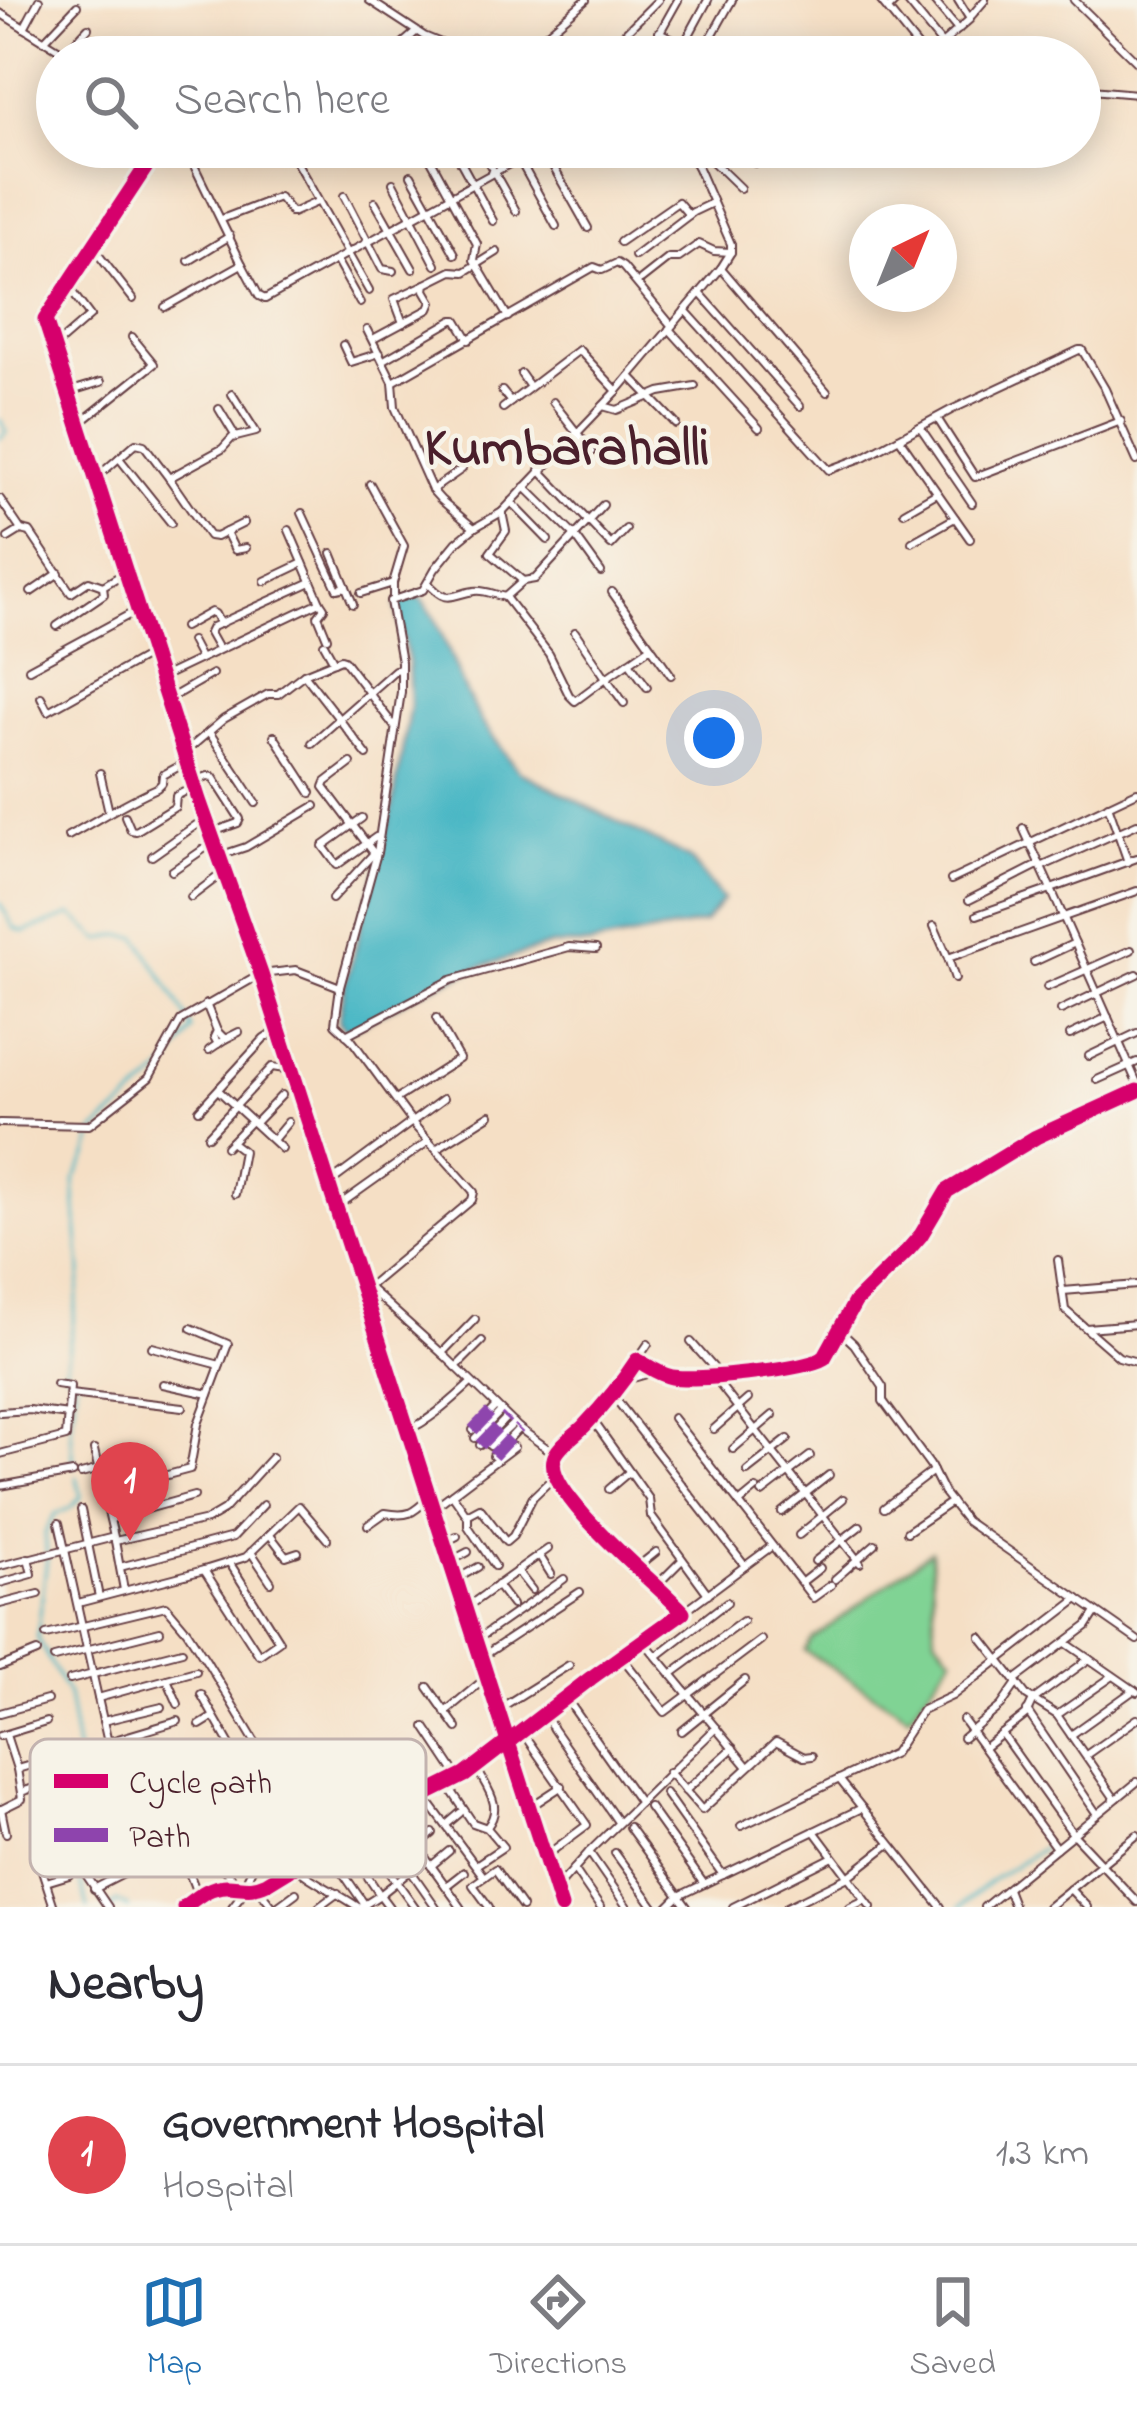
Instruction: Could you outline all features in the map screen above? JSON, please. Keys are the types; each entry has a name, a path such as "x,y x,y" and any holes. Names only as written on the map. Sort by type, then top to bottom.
{"street":[{"path":"24,28 39,0"},
{"path":"369,0 424,36"},
{"path":"543,36 586,0"},
{"path":"622,36 658,0"},
{"path":"657,36 678,0"},
{"path":"688,36 708,0"},
{"path":"712,36 732,0"},
{"path":"880,0 910,36"},
{"path":"888,9 897,0"},
{"path":"906,0 935,36"},
{"path":"933,0 958,30"},
{"path":"958,0 971,17"},
{"path":"951,36 985,0"},
{"path":"1074,0 1137,62"},
{"path":"49,36 77,6"},
{"path":"0,13 36,36"},
{"path":"82,36 88,28"},
{"path":"412,36 416,32"},
{"path":"659,32 666,36"},
{"path":"1101,90 1137,94"},
{"path":"146,168 46,318 53,348 364,1288 561,1907"},
{"path":"196,168 242,264 265,299 502,168"},
{"path":"300,168 369,291"},
{"path":"436,168 477,244 477,265 508,317"},
{"path":"464,168 493,221"},
{"path":"492,168 516,211"},
{"path":"524,168 556,226"},
{"path":"553,168 588,228"},
{"path":"364,1288 474,1197 335,1024 379,835 401,692 389,604 423,590 457,542 502,512 617,391 721,268 730,244 698,168"},
{"path":"719,168 740,188"},
{"path":"411,175 455,254"},
{"path":"393,183 436,265"},
{"path":"344,196 382,269 393,271"},
{"path":"222,219 279,197 292,213 319,202"},
{"path":"375,202 413,269"},
{"path":"620,242 678,202 689,215"},
{"path":"635,256 712,203"},
{"path":"189,261 230,236"},
{"path":"641,280 669,258 679,258 699,244 730,252"},
{"path":"94,249 133,299"},
{"path":"403,323 394,299 452,271 465,272 497,252"},
{"path":"336,260 360,303"},
{"path":"394,382 594,267 617,263 759,428"},
{"path":"165,308 242,264"},
{"path":"721,268 826,392"},
{"path":"373,339 432,306 426,284"},
{"path":"53,348 90,316 69,287"},
{"path":"700,292 800,406"},
{"path":"685,310 825,468 863,458 1079,350 1105,389 1137,461"},
{"path":"344,345 351,362 382,356 453,320 469,340"},
{"path":"368,330 394,382 395,407 432,490 474,527"},
{"path":"79,424 154,364 132,337"},
{"path":"502,391 507,405 579,350 617,391"},
{"path":"521,374 530,386"},
{"path":"630,376 676,424"},
{"path":"68,392 101,382"},
{"path":"603,406 617,410 660,392 695,386"},
{"path":"170,478 234,437 256,432 232,394"},
{"path":"554,402 592,452"},
{"path":"662,409 672,404"},
{"path":"219,409 234,437"},
{"path":"937,418 975,477 1121,421"},
{"path":"920,427 972,503"},
{"path":"899,438 970,539"},
{"path":"96,478 140,442 208,536 216,537 244,523"},
{"path":"119,458 172,523"},
{"path":"432,490 462,469"},
{"path":"540,470 611,545 626,530"},
{"path":"370,484 404,547 393,599"},
{"path":"525,487 575,536 601,572"},
{"path":"904,512 937,493"},
{"path":"0,499 21,530 30,532 71,593 89,581 103,586"},
{"path":"511,502 548,540"},
{"path":"505,597 523,581 535,579 603,505"},
{"path":"502,512 506,531 490,554 523,581"},
{"path":"302,514 337,590 346,586"},
{"path":"912,542 956,518"},
{"path":"8,538 21,530"},
{"path":"289,530 324,608 318,616 334,662"},
{"path":"226,532 235,550 246,548"},
{"path":"332,553 353,604"},
{"path":"265,581 303,563"},
{"path":"103,586 126,572"},
{"path":"31,592 59,573"},
{"path":"218,649 209,633 212,627 331,579"},
{"path":"361,593 393,583"},
{"path":"428,583 449,597 477,590 505,597 549,654 571,699 579,699 651,646"},
{"path":"57,626 104,594 103,586"},
{"path":"612,592 671,675"},
{"path":"160,678 320,602"},
{"path":"29,669 138,610"},
{"path":"184,628 211,612 220,624"},
{"path":"574,632 624,703"},
{"path":"191,640 200,658"},
{"path":"41,697 48,711 152,653"},
{"path":"68,836 157,788 163,775 224,719 334,662 344,660 395,728"},
{"path":"629,662 647,687"},
{"path":"312,742 401,669"},
{"path":"167,700 212,674"},
{"path":"304,674 367,754"},
{"path":"209,732 256,803"},
{"path":"274,736 308,795 352,763"},
{"path":"100,772 109,812"},
{"path":"125,817 136,831 175,807 176,796 211,776 240,819 172,871"},
{"path":"325,785 375,855"},
{"path":"951,880 1137,792"},
{"path":"977,915 1132,860 1108,805"},
{"path":"219,856 246,847 316,806"},
{"path":"152,856 206,818"},
{"path":"362,818 324,847 338,866 379,835"},
{"path":"969,900 1137,824"},
{"path":"637,1360 673,1377 816,1363 824,1358 859,1296 921,1235 947,1191 1036,1137 1137,1087 1133,1063 1119,1042 1023,828"},
{"path":"332,899 375,855"},
{"path":"192,857 199,869"},
{"path":"191,897 224,872"},
{"path":"948,958 1137,890"},
{"path":"934,926 955,979"},
{"path":"1034,962 1075,943"},
{"path":"346,1035 452,980 569,947 596,950"},
{"path":"1047,987 1131,950"},
{"path":"0,1123 89,1125 149,1078 186,1016 260,974 296,970 340,987"},
{"path":"1061,1010 1137,974"},
{"path":"206,1004 218,1031 214,1036 222,1042"},
{"path":"1070,1035 1108,1017"},
{"path":"396,1099 459,1059 436,1018"},
{"path":"200,1110 264,1039 278,1030"},
{"path":"209,1050 239,1032"},
{"path":"1089,1056 1137,1033"},
{"path":"1096,1080 1133,1063"},
{"path":"208,1136 272,1067 291,1070"},
{"path":"218,1090 282,1149"},
{"path":"235,1194 243,1151 229,1144 281,1095"},
{"path":"328,1184 443,1099"},
{"path":"436,1149 490,1114"},
{"path":"273,1140 288,1122"},
{"path":"335,1208 429,1141"},
{"path":"1058,1260 1065,1310 1119,1357 1137,1362"},
{"path":"1061,1291 1137,1285"},
{"path":"364,1288 555,1454"},
{"path":"442,1353 475,1319"},
{"path":"1086,1328 1137,1324"},
{"path":"104,1492 190,1469 198,1424 228,1343 190,1328"},
{"path":"839,1330 883,1387 884,1400 966,1521 1136,1639"},
{"path":"456,1367 482,1341"},
{"path":"691,1342 859,1561"},
{"path":"648,1344 622,1382 555,1454 552,1464 592,1526 682,1612"},
{"path":"152,1347 220,1365"},
{"path":"622,1382 657,1371"},
{"path":"406,1430 417,1427 471,1383"},
{"path":"0,1454 66,1437 73,1394 70,1386 56,1384"},
{"path":"163,1384 209,1394"},
{"path":"611,1393 745,1566"},
{"path":"73,1394 183,1407"},
{"path":"714,1429 748,1399"},
{"path":"0,1412 69,1415"},
{"path":"733,1449 773,1415"},
{"path":"507,1417 476,1438 507,1417"},
{"path":"492,1451 507,1417"},
{"path":"591,1418 649,1499 651,1516 708,1594"},
{"path":"673,1418 813,1598 875,1544"},
{"path":"747,1471 788,1438"},
{"path":"432,1509 514,1447"},
{"path":"94,1450 124,1590"},
{"path":"0,1486 98,1470 153,1455"},
{"path":"739,1503 810,1456"},
{"path":"0,1566 207,1520 224,1510 272,1457"},
{"path":"884,1508 933,1471"},
{"path":"609,1489 629,1472"},
{"path":"467,1515 481,1509 506,1543 533,1497 556,1475"},
{"path":"782,1512 829,1475"},
{"path":"452,1494 495,1566"},
{"path":"110,1520 194,1496"},
{"path":"368,1525 385,1513 413,1512 429,1498"},
{"path":"799,1535 843,1499"},
{"path":"907,1532 951,1502"},
{"path":"120,1567 233,1537 263,1505"},
{"path":"77,1603 246,1557 299,1506 327,1539"},
{"path":"81,1510 99,1597"},
{"path":"59,1523 107,1739"},
{"path":"802,1582 860,1526"},
{"path":"270,1535 286,1556 298,1552"},
{"path":"443,1543 457,1536"},
{"path":"426,1795 476,1767 772,1546"},
{"path":"464,1609 548,1549"},
{"path":"251,1552 271,1582"},
{"path":"449,1562 468,1552"},
{"path":"636,1568 656,1552"},
{"path":"538,1556 551,1574"},
{"path":"0,1583 32,1574 28,1558"},
{"path":"657,1586 682,1559"},
{"path":"204,1570 259,1655 279,1641 229,1562"},
{"path":"455,1580 478,1567"},
{"path":"517,1571 532,1590"},
{"path":"475,1641 564,1579"},
{"path":"497,1586 512,1605"},
{"path":"480,1658 580,1592"},
{"path":"0,1604 39,1594"},
{"path":"741,1826 894,1753 922,1710 952,1696 1078,1599"},
{"path":"657,1656 727,1603"},
{"path":"46,1635 166,1606 187,1631 253,1739"},
{"path":"963,1738 1001,1706 1016,1682 1087,1626 1096,1612"},
{"path":"671,1674 743,1621"},
{"path":"54,1658 160,1631"},
{"path":"980,1637 1033,1700 1057,1715 1115,1799"},
{"path":"644,1640 748,1767"},
{"path":"621,1656 664,1712 761,1640"},
{"path":"1066,1643 1136,1691 1071,1736"},
{"path":"70,1680 182,1651"},
{"path":"0,1667 37,1652"},
{"path":"984,1748 1028,1712 1033,1700 1089,1659"},
{"path":"496,1710 569,1664"},
{"path":"98,1698 196,1671"},
{"path":"1057,1715 1113,1676"},
{"path":"446,1712 486,1678"},
{"path":"167,1679 178,1704"},
{"path":"682,1731 746,1680"},
{"path":"428,1687 457,1728"},
{"path":"201,1694 226,1739"},
{"path":"565,1697 640,1803"},
{"path":"0,1713 47,1700"},
{"path":"103,1721 162,1707"},
{"path":"1028,1712 1097,1814"},
{"path":"545,1713 618,1822"},
{"path":"200,1725 213,1717"},
{"path":"1085,1756 1137,1719"},
{"path":"963,1720 1056,1848"},
{"path":"121,1739 178,1721"},
{"path":"6,1833 0,1809 22,1799 17,1768 3,1735 46,1722"},
{"path":"425,1727 459,1778"},
{"path":"555,1890 716,1728"},
{"path":"1002,1734 1073,1834 1137,1902"},
{"path":"529,1742 587,1825 544,1857"},
{"path":"670,1772 700,1809 705,1809 776,1742 812,1756"},
{"path":"685,1791 733,1748"},
{"path":"17,1768 30,1764"},
{"path":"476,1767 496,1807 487,1828"},
{"path":"838,1779 937,1906"},
{"path":"984,1907 1137,1782"},
{"path":"447,1784 473,1823 487,1828 502,1847 476,1865"},
{"path":"528,1808 562,1786"},
{"path":"21,1792 30,1789"},
{"path":"665,1793 724,1875"},
{"path":"426,1799 484,1877"},
{"path":"649,1807 704,1884"},
{"path":"668,1907 704,1884 862,1808"},
{"path":"446,1825 460,1813"},
{"path":"629,1827 687,1907"},
{"path":"814,1831 868,1903 850,1907"},
{"path":"426,1839 433,1833"},
{"path":"1048,1907 1136,1840"},
{"path":"787,1907 848,1877 890,1844"},
{"path":"431,1866 449,1851"},
{"path":"589,1852 627,1907"},
{"path":"615,1853 654,1907"},
{"path":"733,1907 833,1857"},
{"path":"426,1859 461,1907"},
{"path":"489,1907 473,1886 495,1869 522,1907"},
{"path":"574,1869 600,1907"},
{"path":"446,1886 464,1872"},
{"path":"44,1877 53,1907"},
{"path":"46,1882 62,1877"},
{"path":"86,1877 108,1907"},
{"path":"94,1889 117,1877"},
{"path":"191,1877 198,1896"},
{"path":"226,1877 244,1889 275,1877"},
{"path":"184,1907 232,1877"},
{"path":"237,1905 249,1877"},
{"path":"305,1877 362,1906"},
{"path":"342,1877 362,1906"},
{"path":"368,1877 389,1907"},
{"path":"392,1877 415,1907"},
{"path":"362,1906 403,1877"},
{"path":"414,1877 436,1907"},
{"path":"257,1887 275,1907 296,1893"},
{"path":"1006,1888 1014,1907"},
{"path":"1070,1889 1087,1907"},
{"path":"319,1907 338,1893"}],"green space":[{"path":"931,1551 935,1637 953,1656 909,1716 805,1651 811,1640"}],"water":[{"path":"421,598 435,618 483,724 519,771 690,859 723,900 704,923 590,945 551,945 477,968 345,1029 339,1021 345,986 392,811 410,705 408,663 396,605 403,599"}],"waterway":[{"path":"0,420 7,431 0,438"},
{"path":"0,903 14,928 24,932 72,915 100,940 138,937 192,1029 167,1068 94,1132 74,1181 81,1273 65,1371 76,1382 71,1430 74,1467"},
{"path":"75,1739 68,1695 37,1638 47,1558 45,1533 55,1515 81,1497 77,1477"},
{"path":"960,1907 1047,1845"},
{"path":"79,1877 88,1907"},
{"path":"111,1907 117,1902 128,1907"}],"marked path":[{"path":"473,1430 496,1406"},
{"path":"480,1445 507,1417"},
{"path":"493,1456 519,1428"}],"cycle path":[{"path":"145,168 45,320 561,1907"},
{"path":"426,1794 465,1775 683,1612 584,1516 556,1475 554,1459 559,1450 599,1410 637,1360 663,1374 684,1378 774,1370 824,1358 855,1302 921,1235 947,1191 1036,1137 1137,1091"},
{"path":"184,1907 216,1887 252,1887 277,1877"}],"place":[{"name":"Government Hospital","path":"130,1541"}],"district":[{"name":"Kumbarahalli","path":"567,451"}]}
